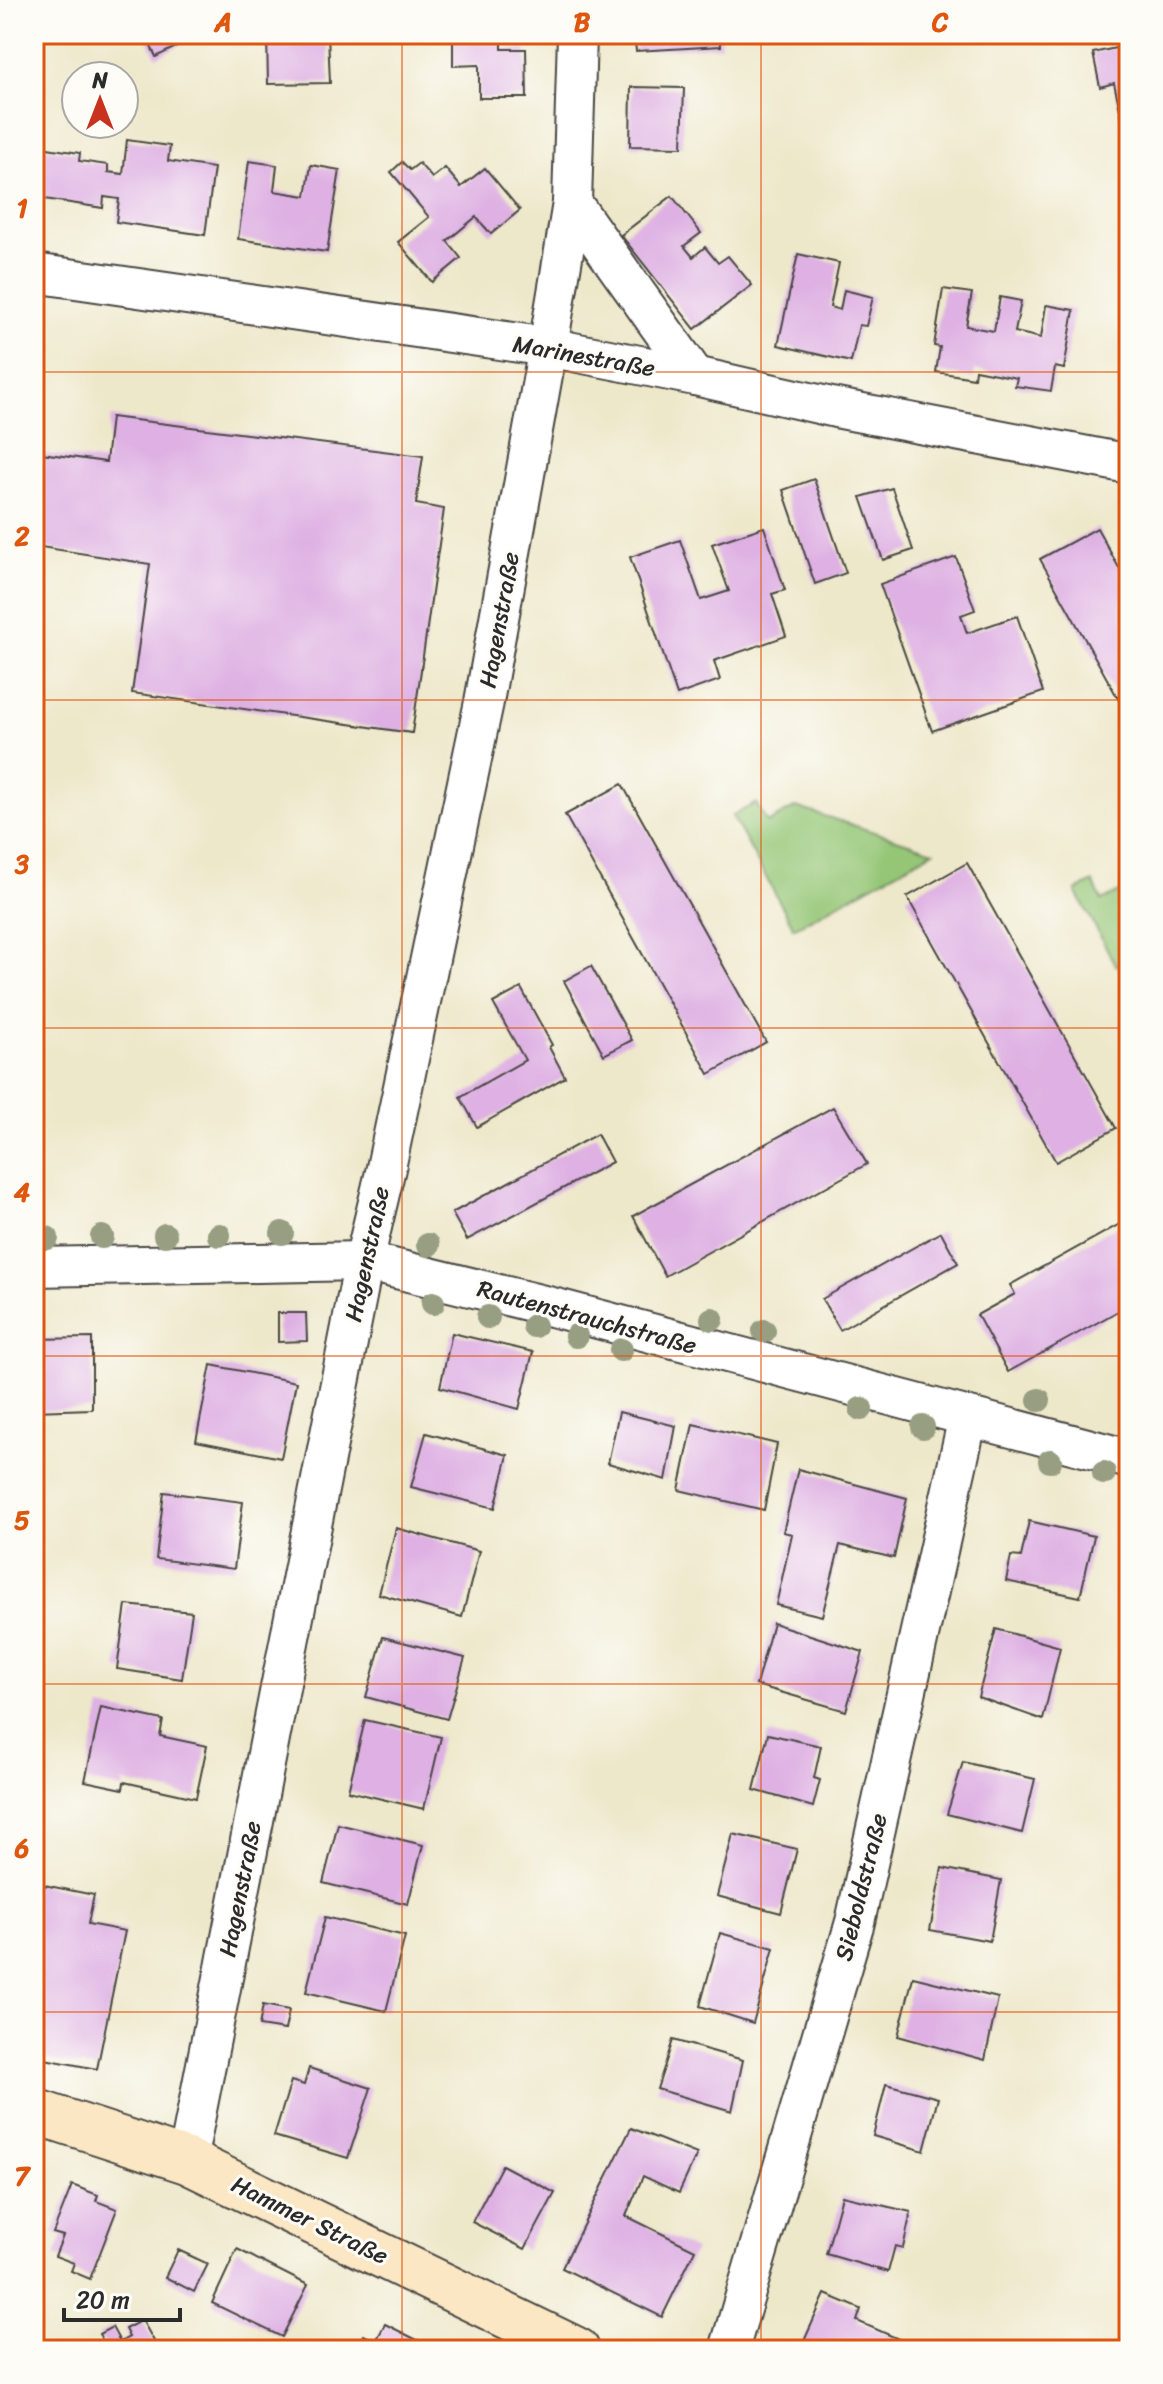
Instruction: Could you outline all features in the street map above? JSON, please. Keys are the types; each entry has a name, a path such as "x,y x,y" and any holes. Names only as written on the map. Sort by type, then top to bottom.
{"main road":[{"name":"Hammer Straße","path":"34,2111 187,2161 577,2350"}],"street":[{"name":"Hagenstraße","path":"187,2161 364,1261 484,702 572,203 577,34"},
{"path":"572,203 695,376"},
{"name":"Marinestraße","path":"34,273 548,347 836,408 1129,464"},
{"name":"Rautenstrauchstraße","path":"34,1267 364,1261 560,1309 1129,1459"},
{"name":"Sieboldstraße","path":"729,2350 855,1922 968,1417"}],"green space":[{"path":"756,803 767,823 796,807 934,851 794,928 732,816"},
{"path":"1093,882 1102,901 1129,887 1129,959 1116,966 1076,891"}],"building":[{"path":"145,34 195,34 196,37 156,57"},
{"path":"267,34 328,34 330,83 268,84"},
{"path":"634,34 720,34 721,46 636,51"},
{"path":"453,37 502,37 502,49 526,49 527,98 479,98 479,65 453,66"},
{"path":"1129,45 1128,146 1114,83 1100,87 1093,53"},
{"path":"631,87 684,88 682,147 630,146"},
{"path":"127,140 170,146 168,161 214,168 205,235 116,222 119,199 104,197 103,208 38,198 37,208 34,208 34,146 80,153 79,161 108,165 108,172 123,174"},
{"path":"249,161 277,165 274,191 306,196 311,165 340,170 327,252 238,239"},
{"path":"402,162 410,170 419,163 432,178 445,168 461,187 485,168 520,210 491,234 476,217 447,241 461,258 432,282 398,242 429,217 391,172"},
{"path":"672,196 701,233 684,246 693,257 705,247 718,263 728,256 752,285 695,329 621,235"},
{"path":"798,254 839,263 830,307 840,310 844,290 873,297 866,326 859,325 851,362 778,345"},
{"path":"943,289 972,293 966,326 994,331 1000,297 1021,301 1015,332 1041,338 1046,305 1074,310 1064,369 1055,367 1051,391 1015,386 1017,378 975,370 974,378 936,372 940,347 934,346"},
{"path":"111,417 423,456 416,504 444,509 412,733 132,693 150,564 34,546 34,452 106,462"},
{"path":"814,479 846,573 815,584 783,490"},
{"path":"892,488 913,550 883,560 861,497"},
{"path":"764,527 785,590 772,594 786,636 714,661 720,680 677,695 630,557 680,540 701,600 729,591 712,544"},
{"path":"1097,528 1129,586 1129,697 1120,702 1040,559"},
{"path":"956,557 975,610 961,615 967,633 1017,616 1043,692 932,731 880,584"},
{"path":"622,784 766,1042 709,1074 565,815"},
{"path":"967,863 1116,1128 1056,1162 907,897"},
{"path":"591,966 632,1040 604,1055 564,981"},
{"path":"521,988 552,1045 549,1047 565,1077 477,1127 460,1097 525,1060 493,1003"},
{"path":"833,1107 867,1164 665,1276 633,1216"},
{"path":"597,1134 612,1162 467,1240 452,1213"},
{"path":"1129,1219 1129,1305 1008,1372 977,1315 1015,1294 1010,1285"},
{"path":"941,1232 958,1263 840,1330 822,1299"},
{"path":"278,1313 306,1313 307,1341 278,1342"},
{"path":"452,1333 533,1352 519,1409 440,1387"},
{"path":"92,1338 92,1409 34,1411 34,1339"},
{"path":"211,1365 296,1382 281,1458 196,1441"},
{"path":"619,1412 676,1426 666,1480 608,1463"},
{"path":"693,1424 777,1444 764,1510 679,1490"},
{"path":"426,1433 508,1455 495,1508 411,1487"},
{"path":"798,1469 907,1498 894,1558 840,1545 822,1616 776,1605 792,1534 783,1532"},
{"path":"164,1492 243,1502 234,1569 156,1559"},
{"path":"1029,1521 1094,1536 1080,1597 1006,1581 1011,1556 1021,1557"},
{"path":"396,1528 479,1551 462,1617 379,1594"},
{"path":"126,1605 192,1612 182,1679 117,1669"},
{"path":"773,1623 863,1652 846,1711 756,1685"},
{"path":"996,1629 1060,1647 1043,1720 978,1697"},
{"path":"383,1637 465,1658 447,1719 366,1697"},
{"path":"101,1707 163,1720 160,1736 207,1746 196,1798 124,1782 123,1789 85,1781"},
{"path":"365,1720 441,1737 424,1809 348,1791"},
{"path":"768,1734 821,1746 814,1778 820,1780 813,1807 754,1790"},
{"path":"963,1762 1035,1779 1022,1833 947,1814"},
{"path":"338,1824 423,1845 408,1904 323,1883"},
{"path":"733,1834 797,1849 781,1913 717,1896"},
{"path":"942,1868 1001,1880 990,1941 930,1930"},
{"path":"34,1883 94,1895 88,1924 125,1931 97,2069 34,2057"},
{"path":"325,1917 405,1936 386,2011 306,1992"},
{"path":"720,1933 774,1948 753,2023 700,2006"},
{"path":"913,1977 998,1998 985,2060 898,2036"},
{"path":"263,2005 289,2010 285,2030 259,2026"},
{"path":"673,2040 743,2060 732,2111 657,2089"},
{"path":"309,2068 371,2088 348,2158 274,2136 291,2081 304,2085"},
{"path":"886,2084 938,2098 924,2151 873,2136"},
{"path":"631,2128 697,2154 679,2193 643,2176 626,2216 695,2250 662,2317 562,2268"},
{"path":"502,2165 555,2193 525,2249 472,2222"},
{"path":"72,2185 98,2195 96,2201 117,2209 90,2279 71,2271 74,2263 55,2256 63,2236 53,2233"},
{"path":"842,2196 911,2212 903,2248 895,2246 888,2272 826,2254"},
{"path":"237,2249 308,2285 282,2337 212,2303"},
{"path":"178,2250 208,2264 194,2292 165,2277"},
{"path":"825,2294 861,2309 857,2321 910,2344 907,2350 800,2350"},
{"path":"142,2320 159,2350 108,2350 99,2334 112,2327 120,2342 129,2337 125,2329"},
{"path":"385,2324 423,2343 419,2350 357,2350 364,2335 376,2341"}]}
